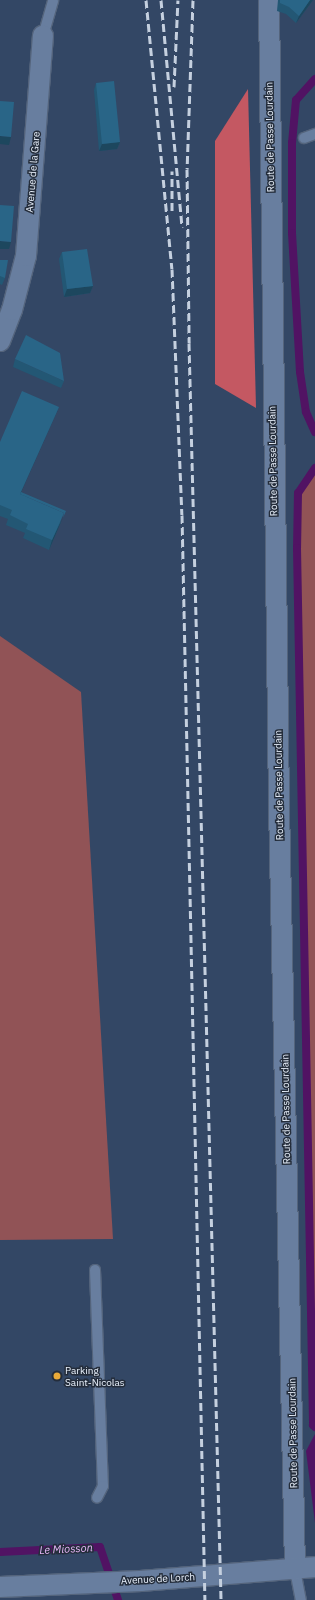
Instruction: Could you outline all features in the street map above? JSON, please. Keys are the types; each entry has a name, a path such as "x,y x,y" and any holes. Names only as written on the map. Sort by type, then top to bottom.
{"street":[{"name":"Route de Passe Lourdain","path":"269,0 278,734 295,1570"},
{"name":"Avenue de la Gare","path":"0,341 12,310 26,256 43,36"},
{"name":"Avenue de Lorch","path":"0,1586 137,1581 315,1568"}],"lane":[{"name":"Avenue de la Gare","path":"43,36 52,0"},
{"path":"304,138 315,134"},
{"path":"95,1270 103,1486 97,1498"},
{"path":"295,1570 301,1600"}],"shaded area":[{"path":"248,89 256,408 215,384 215,141"},
{"path":"315,470 315,1429 313,1425 298,493 308,476"},
{"path":"0,636 81,692 113,1239 0,1240"},
{"path":"315,1434 315,1523 306,1451"}],"building":[{"path":"280,0 310,0 299,16 289,7 280,3"},
{"path":"114,81 120,142 102,144 96,83"},
{"path":"0,101 14,102 11,137 0,136"},
{"path":"0,205 14,206 11,242 0,241"},
{"path":"87,249 93,286 67,289 62,252"},
{"path":"0,260 8,260 5,278 0,276"},
{"path":"26,335 60,353 64,381 15,359"},
{"path":"22,391 59,407 20,494 64,513 52,540 26,529 28,524 10,515 12,510 0,505 0,442"},
{"path":"21,492 66,511 63,518 64,513 20,494"}],"waterway":[{"path":"315,79 296,100 292,143 292,233 300,372 306,412 315,432"},
{"path":"315,468 298,493 297,548 313,1425 315,1427"},
{"name":"Le Miosson","path":"0,1552 100,1547 118,1600"}],"railway":[{"path":"146,0 172,269 182,515 205,1600"},
{"path":"161,0 182,227"},
{"path":"174,87 178,0"},
{"path":"193,0 187,169 189,343 221,1600"},
{"path":"172,171 172,211"}],"place":[{"name":"Parking Saint-Nicolas","path":"57,1376"}]}
